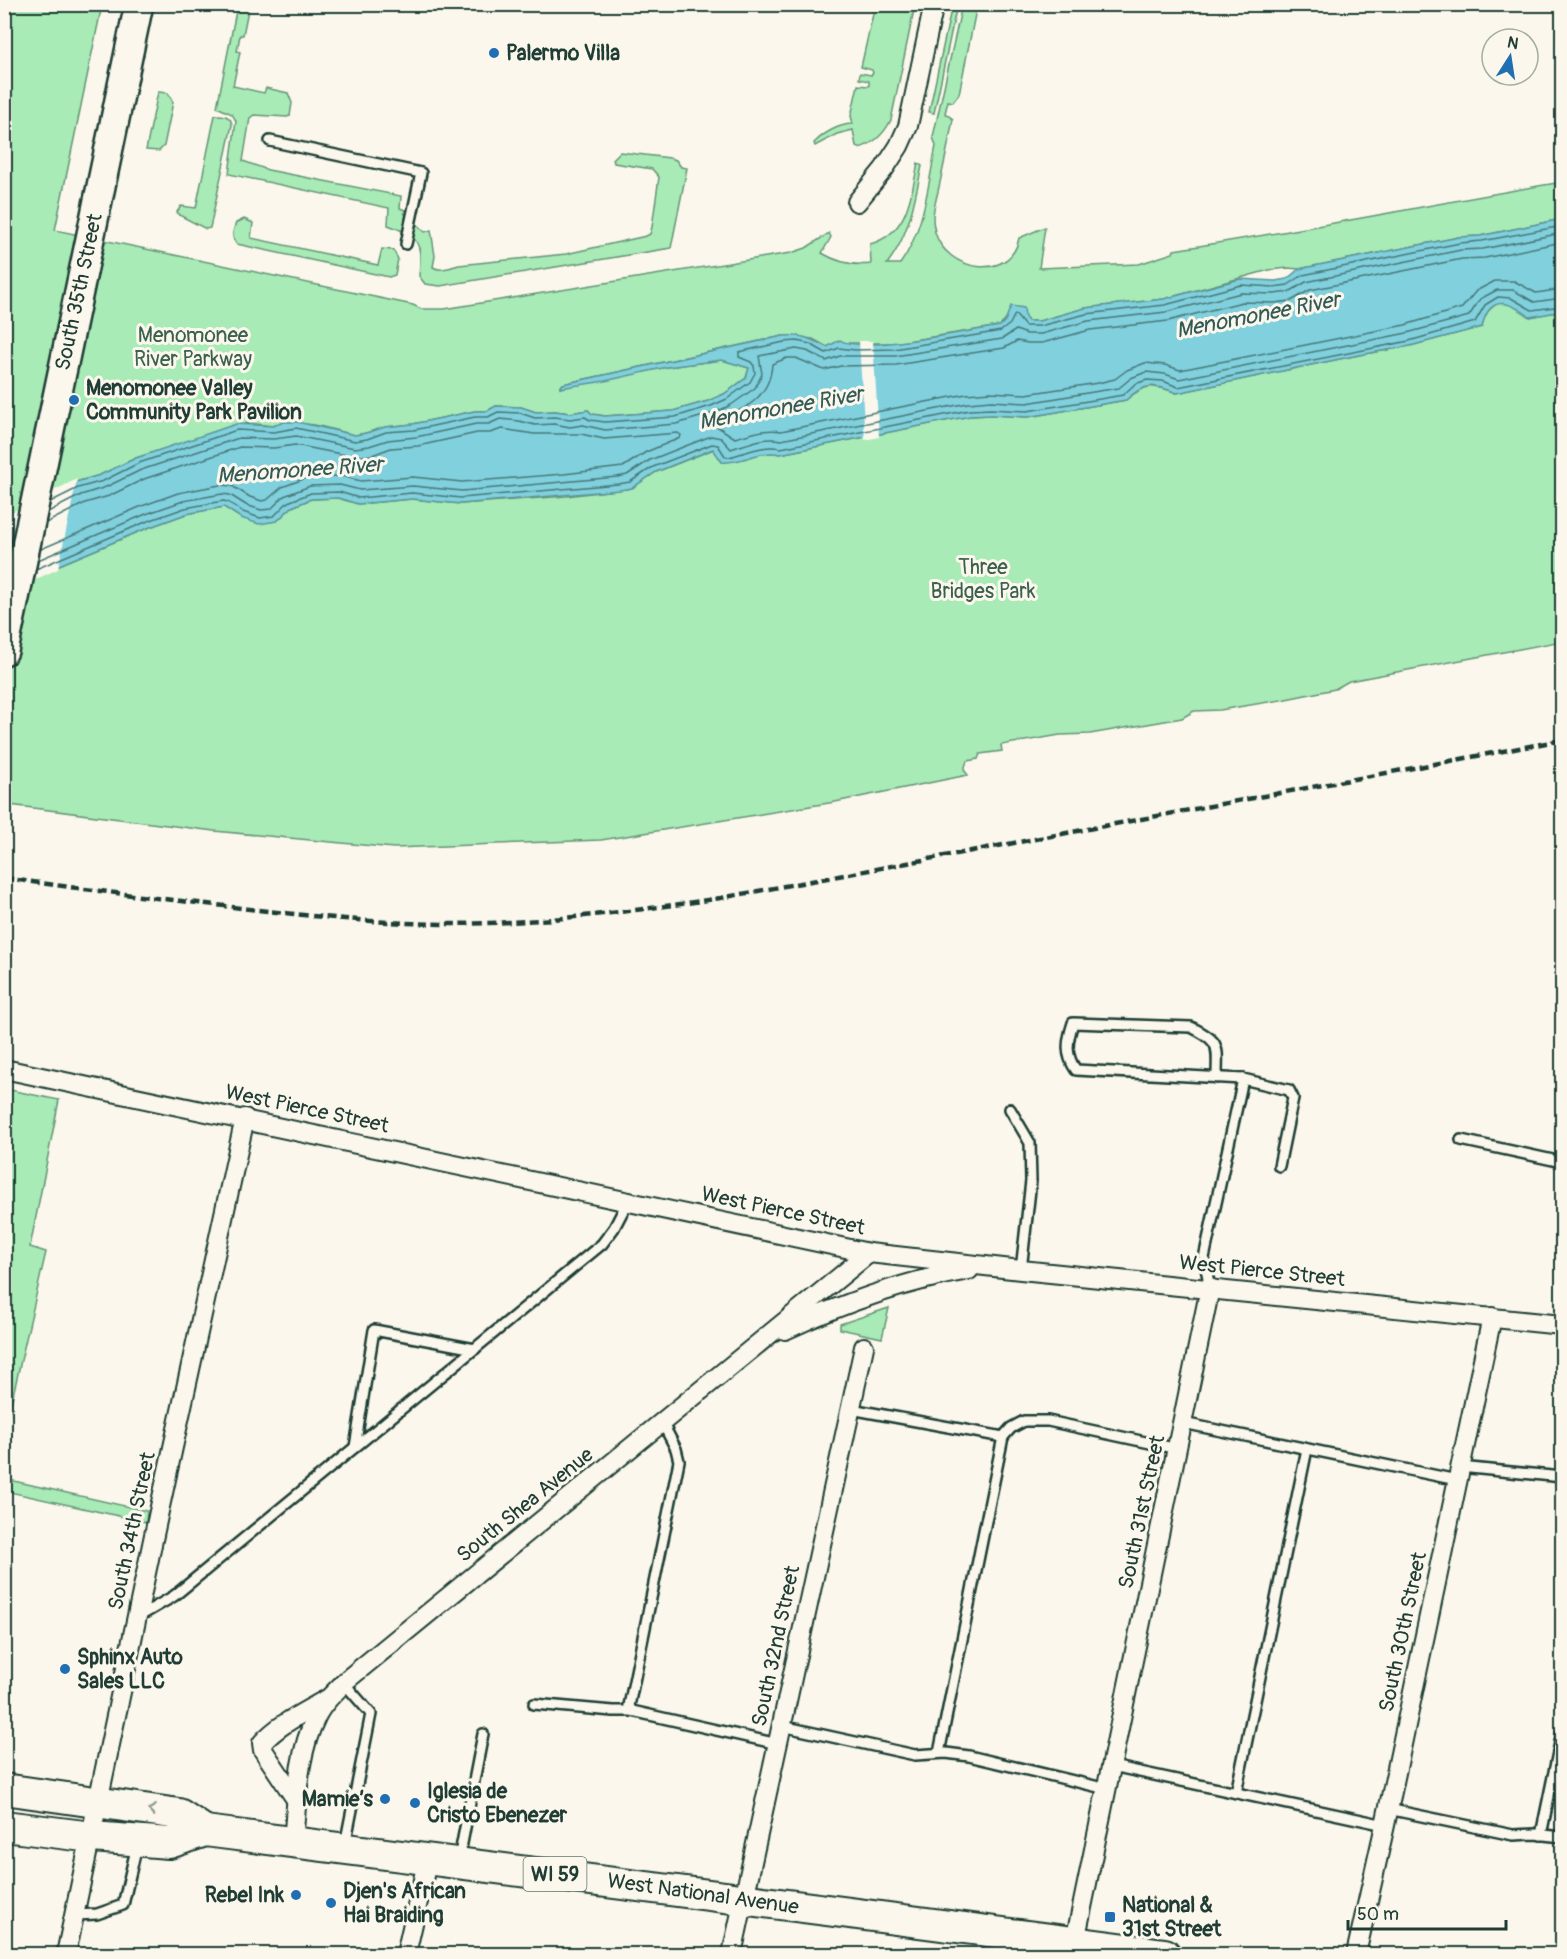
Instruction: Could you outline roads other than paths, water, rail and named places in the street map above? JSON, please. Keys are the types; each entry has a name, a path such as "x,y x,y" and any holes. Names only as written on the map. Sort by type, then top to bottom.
{"main road":[{"name":"South 35th Street","path":"4,651 139,4"},
{"name":"West National Avenue","path":"4,1789 179,1814 205,1831"},
{"name":"West National Avenue","path":"4,1826 92,1837 169,1843 205,1831 458,1861 1073,1949 1165,1954"}],"street":[{"path":"857,202 884,169 899,146 908,126 934,4"},
{"name":"West Pierce Street","path":"4,1069 245,1118 869,1253 1563,1325"},
{"name":"South 34th Street","path":"66,1954 245,1118"},
{"name":"South Shea Avenue","path":"293,1842 301,1764 307,1738 316,1716 329,1698 344,1683 869,1253"},
{"path":"759,1342 817,1315 868,1295 940,1275 988,1266"},
{"name":"South 31st Street","path":"1073,1949 1210,1288"},
{"name":"South 30th Street","path":"1356,1954 1492,1317"},
{"name":"South 32nd Street","path":"732,1954 864,1347"},
{"path":"297,1801 263,1750 262,1743 286,1723 329,1698"},
{"path":"406,1954 428,1858"}],"lane":[{"path":"270,141 421,173 406,244"},
{"path":"1217,1078 1216,1045 1209,1036 1191,1027 1073,1023 1068,1059 1076,1070 1217,1078 1243,1079 1289,1090 1293,1098 1279,1166"},
{"name":"South 31st Street","path":"1210,1288 1204,1258 1243,1079"},
{"path":"1010,1109 1030,1143 1031,1181 1022,1270"},
{"path":"1461,1140 1563,1162"},
{"path":"136,1619 174,1596 602,1244 614,1228 628,1201"},
{"path":"355,1447 374,1330 475,1349"},
{"path":"851,1409 1003,1437"},
{"path":"939,1753 1003,1437 1011,1428 1024,1421 1048,1421 1178,1449"},
{"path":"632,1711 629,1706 679,1461 676,1449 662,1422"},
{"path":"1183,1423 1307,1449 1459,1474 1563,1477"},
{"path":"1236,1793 1307,1449"},
{"path":"344,1683 371,1714 345,1848"},
{"path":"534,1704 632,1711 778,1744"},
{"path":"782,1726 915,1755 939,1753 969,1756 1107,1789"},
{"path":"1541,1835 1563,1733"},
{"path":"458,1861 483,1734"},
{"path":"1112,1766 1236,1793 1513,1835 1563,1838"},
{"path":"75,1915 97,1914 123,1905 138,1840"},
{"path":"4,1952 15,1954"}],"water":[{"name":"Menomonee River","path":"1562,219 1562,311 1530,317 1507,304 1495,305 1485,316 1482,327 1410,346 1177,393 1150,386 1139,390 1126,400 1028,417 970,416 780,454 765,453 729,462 722,462 713,449 656,472 632,488 620,490 461,504 412,499 358,504 338,498 311,499 292,507 277,521 259,524 241,518 224,507 186,514 150,527 59,565 5,591 5,520 76,482 100,475 136,458 236,424 273,426 284,422 297,422 355,435 385,427 413,424 475,411 487,411 496,406 521,407 536,412 570,413 588,410 592,414 605,416 673,411 724,394 746,378 749,368 722,360 667,367 560,388 563,384 783,336 806,338 827,347 840,340 851,344 869,344 917,340 1000,326 1005,321 1011,306 1024,308 1028,321 1039,321 1085,308 1164,299 1240,279 1275,281 1287,279 1299,269"}],"railway":[{"path":"4,878 163,899 357,920 441,924 546,919 721,898 1562,740"}],"place":[{"name":"Palermo Villa","path":"494,53"},
{"name":"Menomonee Valley Community Park Pavilion","path":"74,400"},
{"name":"Sphinx Auto Sales LLC","path":"65,1669"},
{"name":"Mamie’s","path":"385,1799"},
{"name":"Iglesia de Cristo Ebenezer","path":"415,1803"},
{"name":"Rebel Ink","path":"296,1895"},
{"name":"Djen's African Hai Braiding","path":"331,1903"},
{"name":"National & 31st Street","path":"1110,1917"}],"park label":[{"name":"Menomonee River Parkway","path":"193,347"},
{"name":"Three Bridges Park","path":"983,579"}]}
